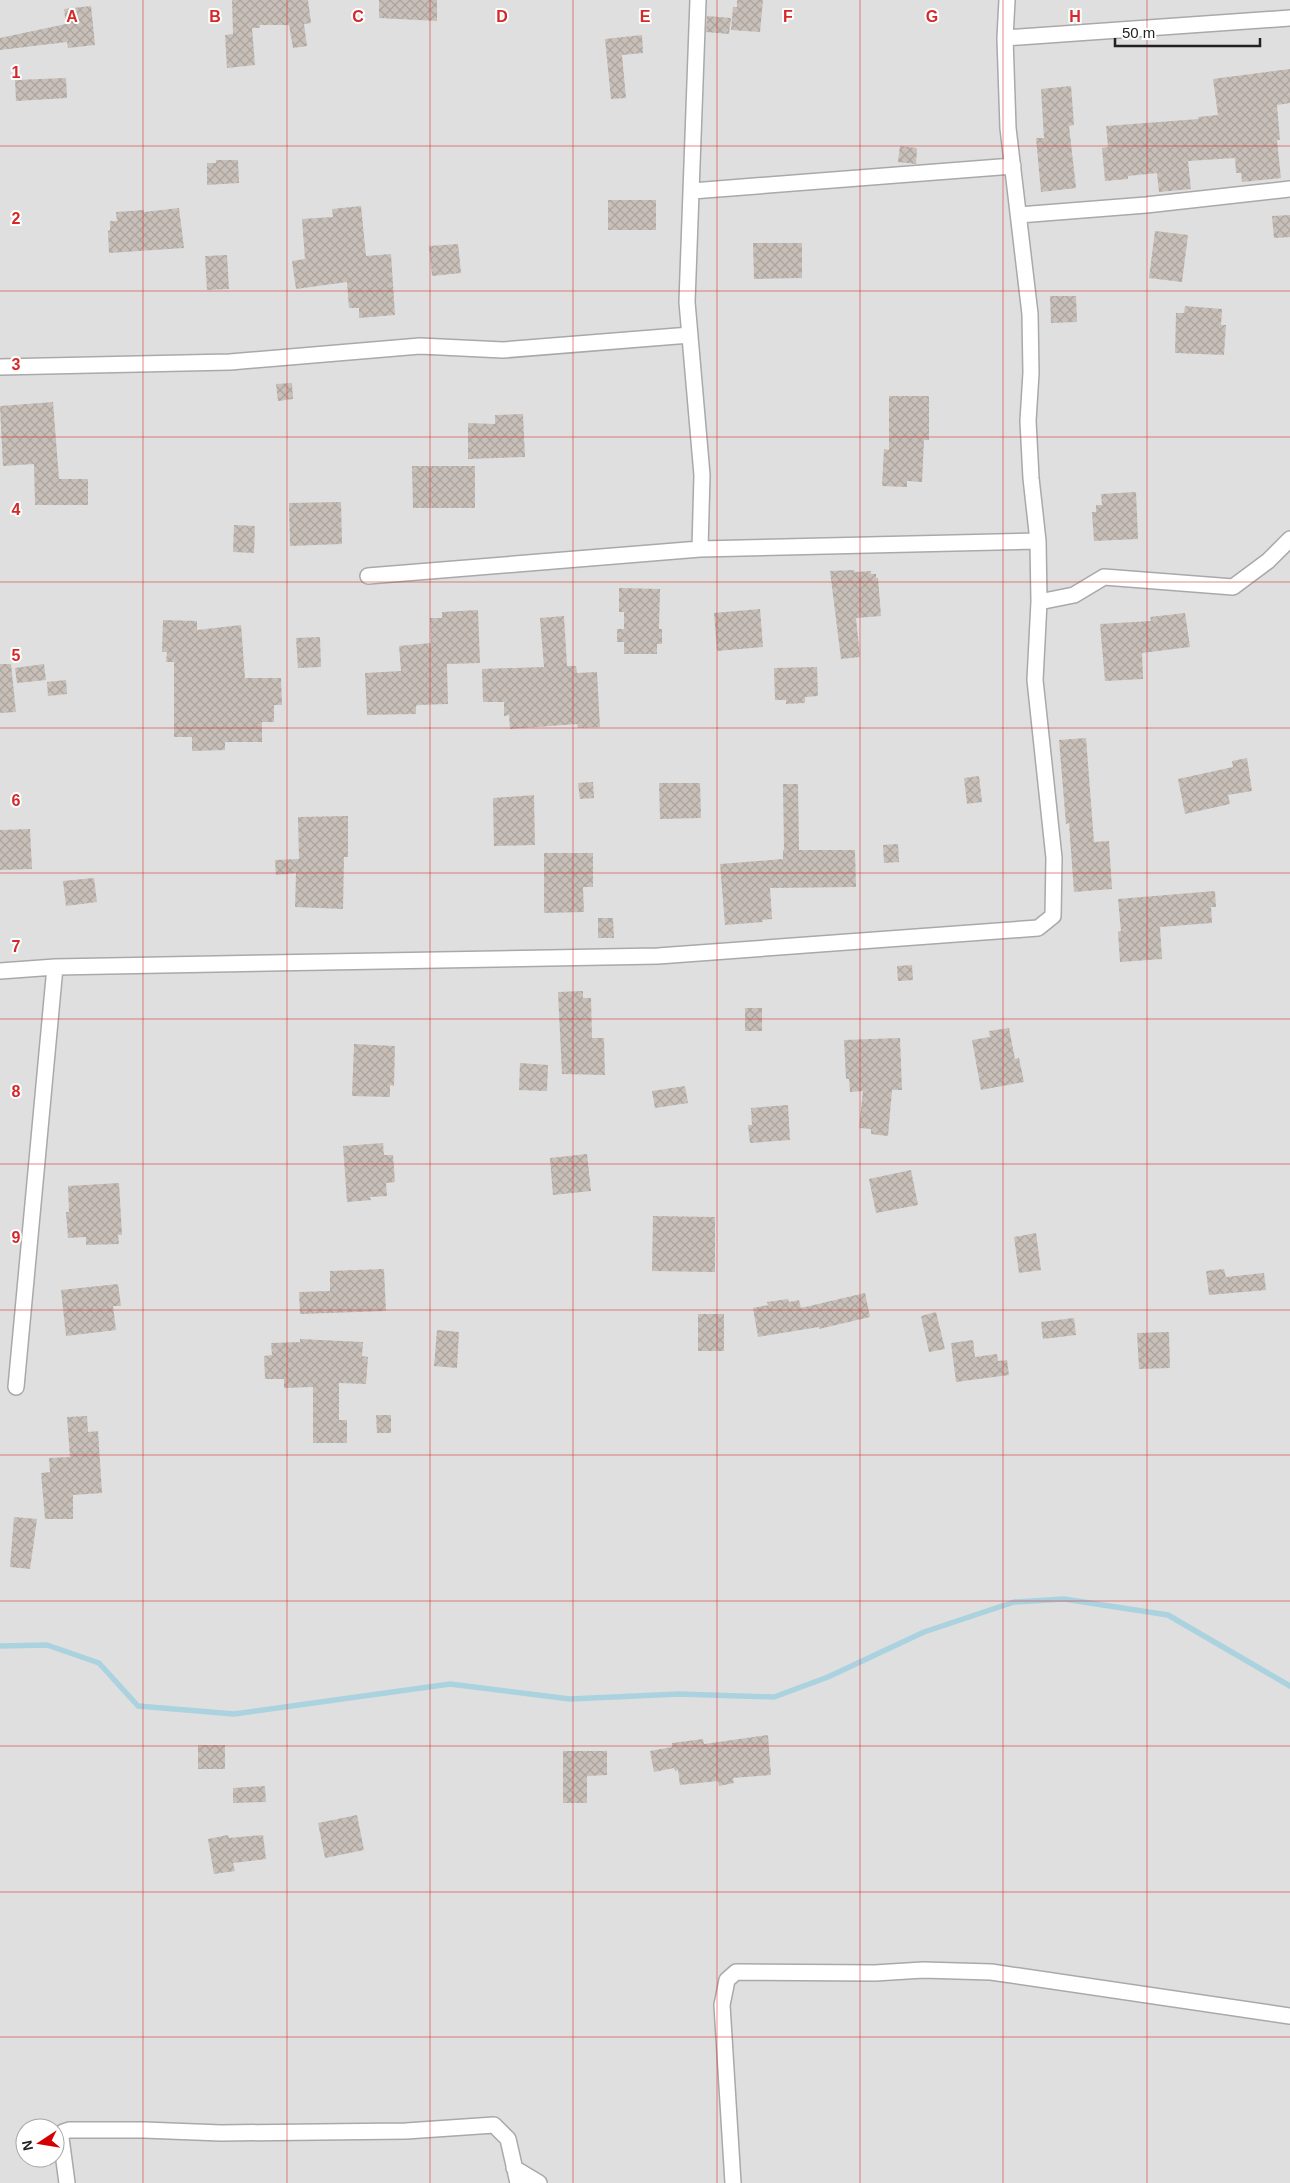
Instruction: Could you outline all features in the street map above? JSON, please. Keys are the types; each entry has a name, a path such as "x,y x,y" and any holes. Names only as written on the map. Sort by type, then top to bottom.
{"street":[{"path":"698,0 687,302 702,476 700,549"},
{"path":"0,971 56,966 658,956 1038,928 1053,916 1054,858 1035,680 1039,602 1038,541 1030,459 1030,314 1008,128 1005,38 1007,0"},
{"path":"1005,38 1290,18"},
{"path":"692,191 1013,166"},
{"path":"1019,214 1146,205 1290,189"},
{"path":"0,367 230,362 420,346 503,350 690,336"},
{"path":"1039,602 1074,595 1104,578 1232,587 1268,561 1290,539"},
{"path":"368,576 700,549 1038,541"},
{"path":"16,1387 56,966"},
{"path":"734,2183 722,2005 727,1980 736,1972 876,1974 923,1970 991,1972 1290,2016"},
{"path":"67,2183 61,2138 63,2132 69,2130 221,2133 406,2131 494,2126 508,2139 518,2183"},
{"path":"514,2168 539,2183"}],"shaded area":[{"path":"0,0 1290,0 1290,2183 0,2183"}],"building":[{"path":"232,0 308,0 311,23 304,24 307,46 293,48 289,25 260,25 260,28 252,28 255,65 227,68 225,35 233,34"},
{"path":"379,0 437,0 437,21 379,18"},
{"path":"737,0 763,0 760,32 731,30 733,7 737,7"},
{"path":"91,6 95,45 68,48 67,42 0,50 0,38 66,24 64,9"},
{"path":"707,16 731,18 729,34 706,32"},
{"path":"642,35 643,53 622,55 626,98 611,99 605,39"},
{"path":"1290,69 1290,103 1277,105 1280,140 1277,140 1281,178 1242,182 1241,173 1236,173 1235,158 1188,161 1191,189 1159,192 1157,173 1128,176 1128,179 1105,181 1102,148 1108,147 1106,126 1199,119 1198,117 1218,115 1213,79"},
{"path":"66,78 67,98 16,101 15,80"},
{"path":"1071,86 1074,125 1069,126 1076,188 1041,192 1036,138 1044,138 1041,89"},
{"path":"900,146 917,148 916,164 898,162"},
{"path":"216,160 238,160 239,183 207,185 207,163 216,163"},
{"path":"608,200 656,200 656,230 608,230"},
{"path":"361,206 366,256 391,254 395,315 359,318 359,308 349,308 347,282 296,289 292,261 305,259 302,219 333,217 332,209"},
{"path":"179,208 184,248 109,253 108,231 110,230 110,221 117,221 116,212 144,210 144,212"},
{"path":"1290,215 1290,237 1274,238 1272,216"},
{"path":"1155,231 1188,235 1182,282 1149,278"},
{"path":"753,243 802,243 802,278 754,279"},
{"path":"458,244 461,273 432,276 429,246"},
{"path":"227,255 229,289 207,290 205,256"},
{"path":"1050,296 1076,296 1077,322 1051,323"},
{"path":"1185,306 1222,309 1221,325 1226,325 1224,355 1175,353 1176,313 1184,313"},
{"path":"292,383 293,399 278,401 276,384"},
{"path":"889,396 929,396 929,440 924,440 922,482 907,481 907,487 882,486 884,449 889,450"},
{"path":"53,402 59,479 88,479 88,505 35,505 34,464 3,466 0,406"},
{"path":"523,414 525,457 468,459 468,423 495,424 495,415"},
{"path":"412,466 475,466 475,508 413,508"},
{"path":"1136,492 1138,539 1094,541 1092,512 1096,512 1096,505 1102,505 1101,494"},
{"path":"341,502 342,544 290,546 289,503"},
{"path":"234,525 255,526 254,553 233,552"},
{"path":"854,570 855,572 871,571 871,574 876,574 876,578 878,578 881,616 856,618 860,657 841,659 830,571"},
{"path":"619,588 660,589 659,629 662,629 662,644 657,644 657,654 624,654 624,642 617,642 617,629 624,629 624,612 619,612"},
{"path":"760,609 763,647 717,651 714,613"},
{"path":"478,610 480,663 447,664 448,704 418,705 416,706 416,714 367,715 365,673 401,671 399,646 431,643 430,618 442,618 442,612"},
{"path":"1185,613 1190,647 1142,653 1143,679 1105,681 1100,624 1151,621 1150,617"},
{"path":"564,616 567,666 576,666 577,673 597,672 600,727 578,728 577,724 510,729 509,715 504,716 504,702 483,702 482,669 544,667 540,618"},
{"path":"163,620 197,621 197,630 241,625 245,678 281,678 282,705 274,705 274,722 262,722 262,742 225,742 225,750 192,751 192,737 174,737 174,662 166,662 167,652 162,652"},
{"path":"320,637 321,667 298,668 296,638"},
{"path":"0,664 11,664 16,712 0,713"},
{"path":"44,664 46,680 17,683 15,668"},
{"path":"817,667 818,696 805,697 805,703 786,704 786,700 775,700 774,668"},
{"path":"66,680 67,694 48,696 47,682"},
{"path":"1086,738 1094,842 1109,841 1112,889 1074,892 1069,823 1066,824 1059,740"},
{"path":"1247,758 1252,791 1228,795 1230,804 1185,814 1178,779 1233,767 1232,761"},
{"path":"979,776 982,802 967,804 964,778"},
{"path":"593,782 594,798 580,799 578,783"},
{"path":"659,783 700,783 701,818 660,819"},
{"path":"783,784 798,784 799,850 855,850 856,887 770,888 772,919 762,920 763,922 725,925 720,864 783,859"},
{"path":"534,795 535,845 494,846 493,798"},
{"path":"348,816 348,857 344,857 343,909 295,907 296,873 276,875 275,860 299,859 298,817"},
{"path":"30,829 32,869 0,870 0,830"},
{"path":"898,844 899,862 884,863 883,845"},
{"path":"544,853 593,853 593,887 583,887 584,912 544,913"},
{"path":"94,878 97,902 66,906 63,881"},
{"path":"1215,891 1216,907 1211,907 1212,923 1160,927 1162,959 1120,962 1118,932 1121,931 1118,899"},
{"path":"598,918 613,918 614,938 598,938"},
{"path":"912,965 913,980 898,981 897,966"},
{"path":"583,991 583,998 591,998 592,1038 604,1038 605,1075 562,1074 558,992"},
{"path":"745,1008 762,1008 762,1031 745,1031"},
{"path":"1009,1028 1015,1059 1019,1058 1024,1082 981,1090 972,1040 990,1037 989,1031"},
{"path":"900,1038 902,1090 892,1090 888,1136 871,1134 871,1129 859,1128 863,1091 850,1092 849,1079 846,1079 844,1040"},
{"path":"354,1044 395,1046 394,1086 390,1085 390,1097 352,1096"},
{"path":"520,1063 548,1065 547,1091 519,1090"},
{"path":"685,1086 688,1103 655,1108 652,1091"},
{"path":"788,1105 790,1140 750,1143 748,1125 752,1125 751,1108"},
{"path":"383,1143 384,1155 393,1155 395,1182 386,1183 387,1196 370,1197 371,1200 347,1202 343,1146"},
{"path":"587,1154 591,1191 553,1195 550,1158"},
{"path":"911,1170 918,1205 876,1213 869,1179"},
{"path":"119,1183 122,1235 118,1235 119,1244 86,1245 86,1237 68,1238 66,1212 69,1212 68,1186"},
{"path":"653,1216 715,1217 715,1272 652,1271"},
{"path":"1036,1233 1041,1270 1019,1273 1014,1237"},
{"path":"384,1269 386,1311 300,1314 299,1292 330,1291 330,1271"},
{"path":"1224,1269 1226,1277 1264,1273 1266,1290 1209,1295 1206,1271"},
{"path":"118,1284 121,1306 113,1306 116,1330 66,1336 61,1290"},
{"path":"865,1293 870,1317 819,1329 819,1327 758,1337 753,1308 768,1305 767,1302 788,1299 789,1302 799,1300 801,1308"},
{"path":"936,1312 945,1349 929,1352 921,1316"},
{"path":"698,1314 724,1314 724,1351 698,1351"},
{"path":"1074,1318 1076,1335 1043,1339 1041,1322"},
{"path":"437,1330 459,1332 457,1368 434,1366"},
{"path":"1169,1332 1170,1368 1139,1369 1137,1333"},
{"path":"300,1339 363,1342 362,1356 368,1357 366,1384 339,1383 339,1420 347,1420 347,1443 313,1443 313,1387 284,1388 284,1379 265,1379 264,1356 272,1355 271,1343 300,1342"},
{"path":"973,1340 975,1357 997,1354 998,1361 1007,1360 1009,1375 956,1382 951,1343"},
{"path":"376,1415 391,1415 391,1433 377,1433"},
{"path":"87,1416 88,1432 98,1431 102,1493 73,1495 73,1519 45,1519 41,1473 50,1472 49,1458 70,1457 67,1417"},
{"path":"14,1517 37,1519 30,1569 10,1567"},
{"path":"768,1735 771,1775 733,1778 734,1783 719,1786 718,1781 680,1785 678,1770 675,1771 674,1768 654,1772 650,1751 672,1747 672,1743 703,1739 704,1744"},
{"path":"198,1745 225,1745 225,1769 198,1769"},
{"path":"563,1751 607,1751 607,1775 587,1776 587,1803 563,1803"},
{"path":"265,1786 266,1802 233,1803 233,1788"},
{"path":"357,1815 364,1850 325,1858 318,1823"},
{"path":"228,1835 229,1838 263,1835 266,1859 233,1863 235,1871 214,1874 208,1839"}],"waterway":[{"path":"0,1646 47,1645 99,1663 138,1706 234,1714 450,1684 570,1699 679,1694 774,1697 828,1677 924,1632 1014,1602 1064,1599 1168,1615 1290,1686"}]}
